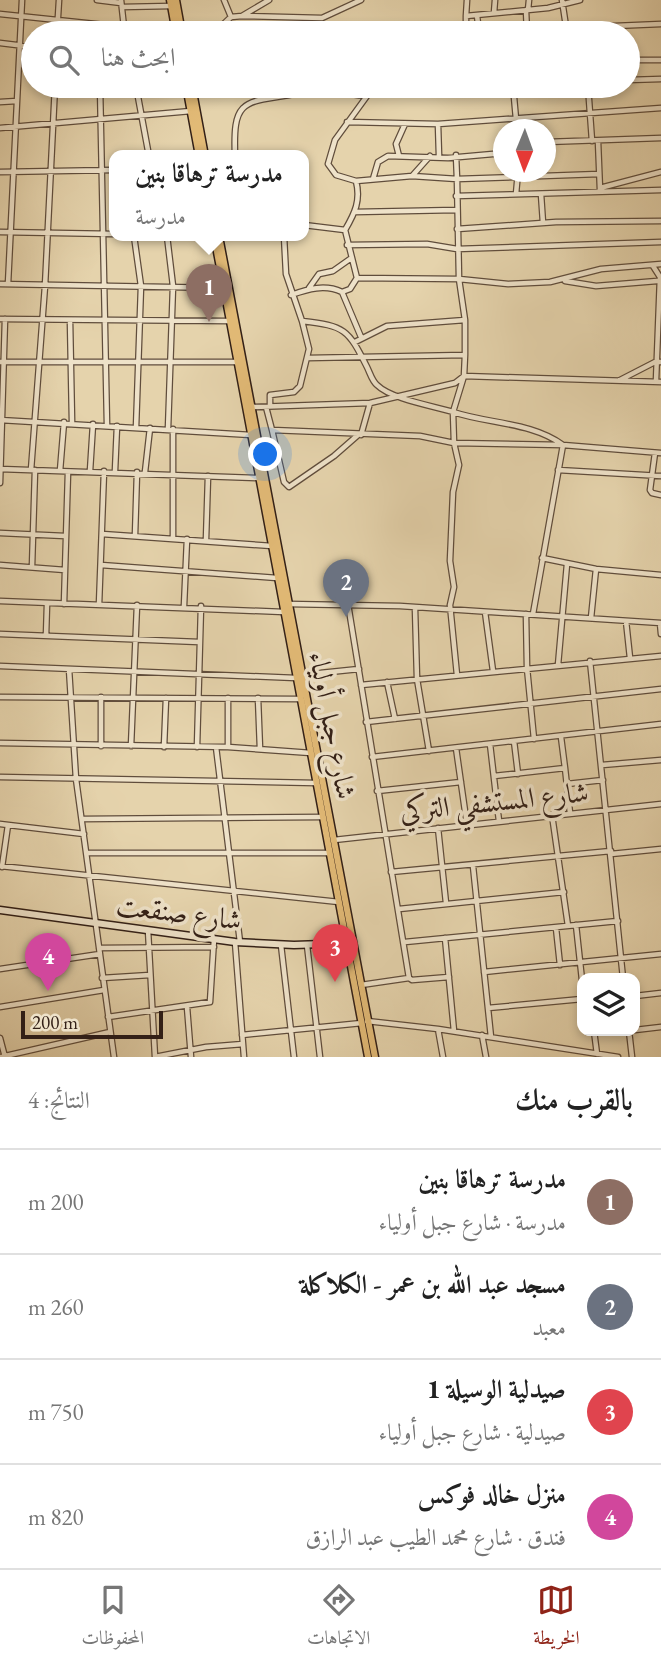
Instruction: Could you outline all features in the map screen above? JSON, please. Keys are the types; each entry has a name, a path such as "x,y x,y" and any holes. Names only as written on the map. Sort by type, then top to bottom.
{"main road":[{"path":"172,2 174,21"},
{"path":"172,2 178,21"},
{"path":"188,98 198,150"},
{"path":"194,98 204,150"},
{"name":"شارع جبل أولياء","path":"215,241 277,578 285,607"},
{"name":"شارع جبل أولياء","path":"220,241 252,407 285,607 333,840 365,1022 375,1057"},
{"name":"شارع جبل أولياء","path":"299,677 300,699 339,902 360,985 368,1057"}],"street":[{"path":"8,284 22,0"},
{"path":"58,19 60,0"},
{"path":"97,0 122,3 172,2"},
{"path":"224,0 231,17"},
{"path":"242,16 270,0"},
{"path":"347,0 348,8"},
{"path":"227,21 231,17 242,16 307,20 348,8 361,0"},
{"path":"467,0 467,21"},
{"path":"494,13 495,0"},
{"path":"527,21 529,0"},
{"path":"467,16 527,10 580,0"},
{"path":"122,3 124,21"},
{"path":"562,3 565,21"},
{"path":"0,13 72,21"},
{"path":"477,15 478,21"},
{"path":"640,25 661,24"},
{"path":"0,43 20,45"},
{"path":"640,60 661,60"},
{"path":"640,80 661,79"},
{"path":"32,567 33,421 45,286 55,98"},
{"path":"100,98 107,425"},
{"path":"139,98 148,150"},
{"path":"236,150 239,118 250,101 267,98"},
{"path":"365,98 335,140 328,164 337,175 356,181 412,176 457,179 493,176"},
{"path":"515,98 516,117"},
{"path":"588,98 600,190"},
{"path":"0,102 17,101"},
{"path":"347,122 438,124 661,108"},
{"path":"0,128 191,111"},
{"path":"399,156 396,145 405,124"},
{"path":"438,124 439,156"},
{"path":"556,142 661,138"},
{"path":"373,179 382,158 493,153"},
{"path":"456,155 457,249 465,320 464,376 453,412 454,443 459,465 452,503 450,561 454,587 450,610 457,675"},
{"path":"412,176 430,156"},
{"path":"0,172 109,170"},
{"path":"600,190 661,172"},
{"path":"556,174 599,174"},
{"path":"342,292 350,289 357,278 345,230 355,212 358,190 356,181"},
{"path":"516,194 517,182"},
{"path":"456,196 661,190"},
{"path":"541,194 543,223"},
{"path":"355,212 456,210"},
{"path":"457,229 543,223 661,222"},
{"path":"309,226 345,230"},
{"path":"0,233 109,234"},
{"path":"135,241 141,286 136,428"},
{"path":"168,241 173,286 173,537"},
{"path":"284,241 286,274 308,343 308,358 298,390 270,395 268,406 284,482 289,487 360,435 370,402"},
{"path":"347,245 427,244 457,249 661,242"},
{"path":"309,288 319,274 333,271 351,259"},
{"path":"357,278 459,279 494,284 563,280 601,269 661,264"},
{"path":"252,407 370,402 402,397 454,383 464,376 658,382 657,281 660,277 653,266"},
{"path":"563,280 596,286 657,281"},
{"path":"0,284 223,288"},
{"path":"291,295 309,288 333,288 342,292 361,337"},
{"path":"0,483 2,319 229,321"},
{"path":"71,320 72,422"},
{"path":"355,342 387,326 465,320"},
{"path":"302,321 334,326 355,342 375,384 389,394 476,420 548,434 563,445"},
{"path":"308,358 465,355"},
{"path":"1,362 237,362"},
{"path":"619,380 658,362"},
{"path":"1,420 72,422 251,435"},
{"path":"60,471 64,422"},
{"path":"90,471 93,425"},
{"path":"115,471 117,426"},
{"path":"145,472 150,428"},
{"path":"272,430 421,436 454,443 563,445 658,453 650,492 661,495"},
{"path":"533,614 563,445"},
{"path":"0,469 259,478"},
{"path":"558,470 661,476"},
{"path":"99,605 104,471"},
{"path":"64,604 68,472"},
{"path":"135,536 137,472"},
{"path":"206,540 208,476"},
{"path":"0,533 65,536"},
{"path":"102,534 272,546"},
{"path":"184,606 187,539"},
{"path":"542,558 596,569 661,575"},
{"path":"558,665 560,617 567,564"},
{"path":"0,565 65,570"},
{"path":"101,565 277,578"},
{"path":"591,618 596,569"},
{"path":"0,601 285,607 348,604 660,623 661,634"},
{"path":"46,636 47,604"},
{"path":"348,604 409,978"},
{"path":"131,746 137,605"},
{"path":"197,747 201,606"},
{"path":"415,608 417,679 429,751"},
{"path":"485,612 493,671"},
{"path":"526,614 527,668 534,739"},
{"path":"626,621 630,658"},
{"path":"0,634 200,642"},
{"path":"361,685 661,656"},
{"path":"590,661 623,973"},
{"path":"0,666 299,677 359,669"},
{"path":"69,669 76,779 114,1057"},
{"path":"387,682 395,719"},
{"path":"366,722 661,689"},
{"path":"0,697 300,699"},
{"path":"101,697 102,746"},
{"path":"164,747 166,698"},
{"path":"228,747 229,698"},
{"path":"258,698 260,748"},
{"path":"372,757 661,724"},
{"path":"561,737 570,813"},
{"path":"514,741 518,774"},
{"path":"0,743 260,748 311,753"},
{"path":"490,744 499,821"},
{"path":"216,747 234,892 244,1057"},
{"path":"456,748 467,825"},
{"path":"602,765 661,760"},
{"path":"494,776 565,768"},
{"path":"0,777 220,779 316,783"},
{"path":"567,784 603,780"},
{"path":"377,792 461,782"},
{"name":"شارع المستشفي التركي","path":"333,840 661,804"},
{"path":"552,815 568,926"},
{"path":"82,819 323,817"},
{"path":"0,824 84,834"},
{"path":"8,825 1,867 339,902"},
{"path":"438,828 446,903"},
{"path":"391,872 661,849"},
{"path":"87,853 330,853"},
{"path":"473,866 491,1037"},
{"path":"399,909 564,892"},
{"name":"شارع صنقعت","path":"0,910 148,929 214,943 350,944"},
{"path":"405,942 618,921"},
{"path":"576,925 581,973"},
{"path":"556,928 560,965"},
{"path":"148,929 155,1057 243,1044"},
{"path":"445,938 454,1031"},
{"path":"0,969 99,951 214,943 211,999 187,1007 108,1017"},
{"path":"281,944 294,1057"},
{"path":"307,945 320,1057"},
{"path":"484,972 661,954"},
{"path":"102,978 150,975"},
{"path":"360,985 449,976"},
{"path":"0,1007 104,990"},
{"path":"640,995 661,993"},
{"path":"488,1008 577,999"},
{"path":"187,1007 191,1057"},
{"path":"242,1034 365,1022 454,1031 618,1057"},
{"path":"640,1029 661,1027"},
{"path":"438,1029 443,1057"},
{"path":"0,1038 4,1057 110,1032"},
{"path":"482,1035 486,1057"},
{"path":"594,1036 594,1055"},
{"path":"630,1036 632,1057"},
{"path":"574,1057 575,1050"}],"place":[{"name":"مدرسة ترهاقا بنين","path":"209,322"},
{"name":"مسجد عبد الله بن عمر - الكلاكلة","path":"346,617"},
{"name":"صيدلية الوسيلة 1","path":"335,982"},
{"name":"منزل خالد فوكس","path":"48,991"}]}
